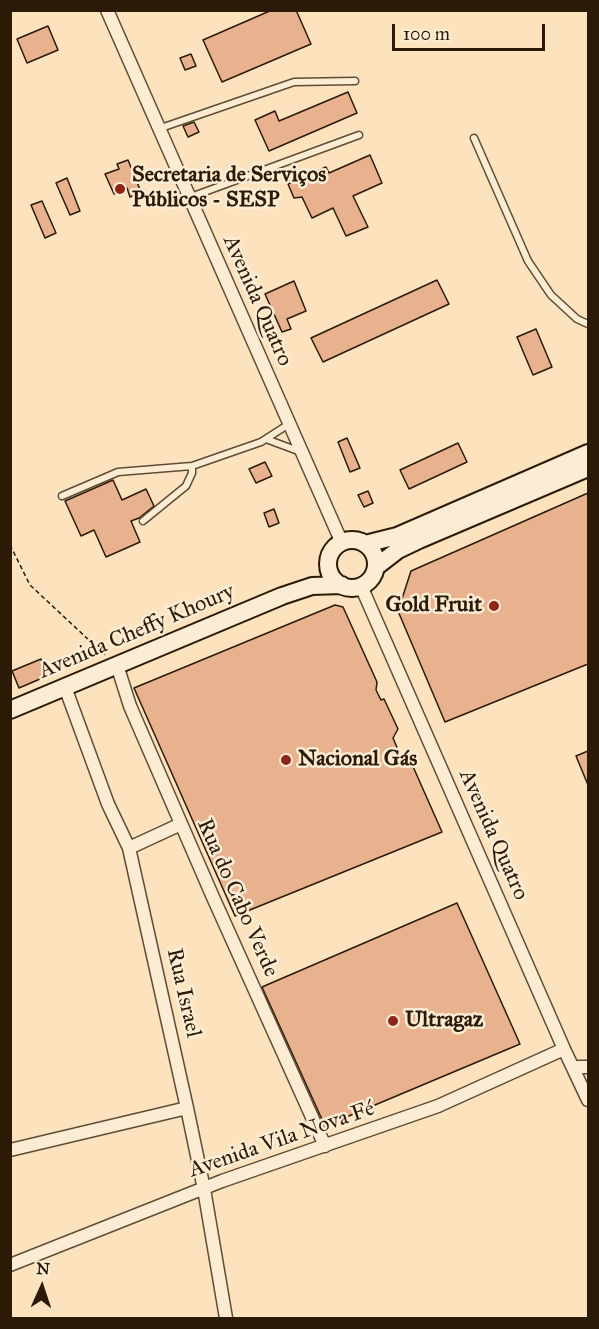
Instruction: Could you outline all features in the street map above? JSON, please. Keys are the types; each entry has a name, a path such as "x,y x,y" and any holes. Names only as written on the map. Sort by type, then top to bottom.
{"main road":[{"path":"282,596 313,576 329,561 336,547 342,543 350,541 365,544 397,536 588,453"},
{"path":"376,567 398,550 419,540 588,468"},
{"path":"282,596 312,586 361,586 373,575 376,567 374,554 365,544"},
{"path":"329,561 332,576 342,585"},
{"name":"Avenida Cheffy Khoury","path":"10,710 282,596"}],"street":[{"name":"Avenida Quatro","path":"107,10 342,543"},
{"name":"Avenida Quatro","path":"361,586 588,1100"},
{"name":"Rua do Cabo Verde","path":"117,665 130,706 325,1146"},
{"name":"Rua Israel","path":"65,687 108,804 129,848 204,1189 226,1318"},
{"path":"129,848 182,824"},
{"name":"Avenida Vila Nova Fé","path":"10,1265 204,1189 438,1106 564,1049"},
{"path":"573,1067 588,1067"},
{"path":"10,1150 187,1108"}],"lane":[{"path":"158,129 294,82 355,81"},
{"path":"188,198 359,135"},
{"path":"474,138 528,261 551,296 577,319 588,324"},
{"path":"62,496 118,472 192,466 266,439 289,424"},
{"path":"266,439 301,452"},
{"path":"143,521 186,486 192,473 192,466"}],"path":[{"path":"10,544 30,585 117,665"}],"building":[{"path":"272,10 296,10 311,44 222,82 203,40"},
{"path":"48,26 58,50 27,63 17,39"},
{"path":"191,54 196,66 185,70 180,58"},
{"path":"348,92 357,113 269,151 255,120 275,111 279,121"},
{"path":"194,122 199,132 188,137 183,126"},
{"path":"370,155 382,183 353,196 368,227 346,236 333,208 312,218 302,197 294,198 288,184 326,167 329,173"},
{"path":"128,160 141,192 130,197 127,188 114,194 105,174 119,169 117,164"},
{"path":"67,178 80,211 70,215 56,183"},
{"path":"42,201 56,233 45,238 31,205"},
{"path":"437,280 449,304 323,362 311,338"},
{"path":"294,281 306,311 287,319 291,329 282,332 265,294"},
{"path":"536,329 552,367 533,375 517,337"},
{"path":"347,438 360,468 350,472 338,442"},
{"path":"458,443 467,462 409,489 400,470"},
{"path":"265,462 272,476 256,483 249,469"},
{"path":"113,480 122,500 146,489 154,506 139,518 131,521 140,542 106,557 94,530 81,536 65,501"},
{"path":"368,491 373,503 364,507 358,495"},
{"name":"Gold Fruit","path":"588,493 588,664 445,722 398,611 411,571"},
{"path":"274,509 279,523 269,527 264,513"},
{"name":"Nacional Gás","path":"335,605 343,607 377,682 376,690 381,700 384,699 398,729 393,738 402,759 411,762 442,832 235,916 134,688"},
{"path":"41,659 47,676 19,688 12,671"},
{"path":"588,751 588,785 576,756"},
{"name":"Ultragaz","path":"457,903 520,1044 325,1126 262,987"}],"place":[{"name":"Secretaria de Serviços Públicos - SESP","path":"120,189"},
{"name":"Gold Fruit","path":"494,606"},
{"name":"Nacional Gás","path":"286,760"},
{"name":"Ultragaz","path":"393,1021"}]}
